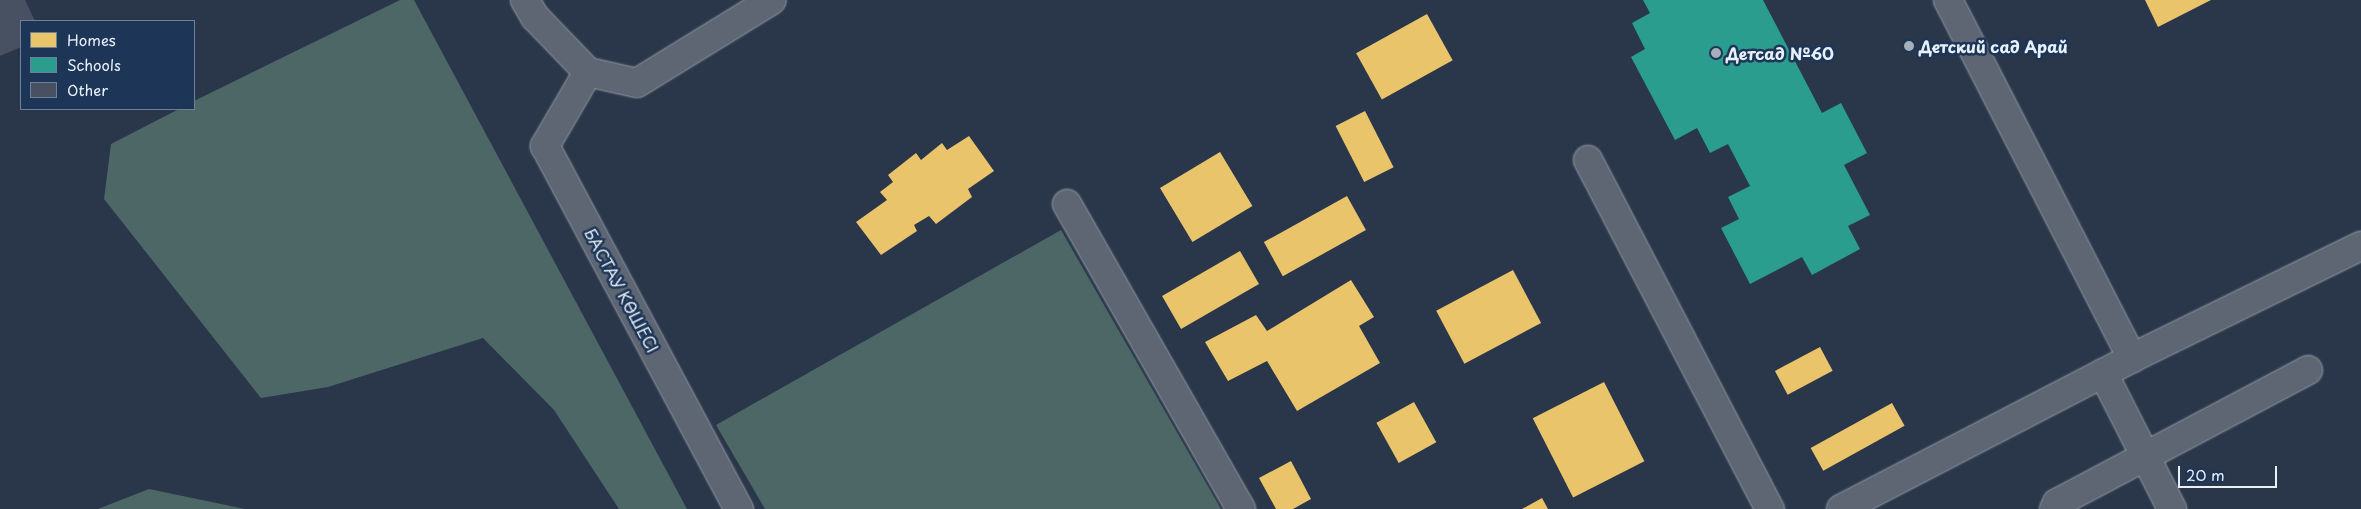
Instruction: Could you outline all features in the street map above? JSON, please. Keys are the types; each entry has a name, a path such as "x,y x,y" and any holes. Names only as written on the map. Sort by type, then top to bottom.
{"street":[{"path":"525,0 535,17 588,72 637,83 772,0"},
{"path":"1948,0 2132,358"},
{"name":"БАСТАУ КӨШЕСІ","path":"588,72 544,146 739,509"},
{"path":"1588,160 1770,509"},
{"path":"1067,204 1240,509"},
{"path":"1841,509 2132,358 2361,246"},
{"path":"2054,509 2057,503 2308,370"},
{"path":"2103,373 2172,509"}],"green space":[{"path":"400,0 414,0 687,509 619,509 554,410 483,338 328,387 261,398 104,199 111,144 177,110 195,110 195,101"},
{"path":"1061,230 1221,509 765,509 716,425"},
{"path":"149,489 245,509 98,509"}],"building: Homes":[{"path":"2145,0 2211,0 2158,27"},
{"path":"1427,14 1453,60 1382,100 1356,53"},
{"path":"1365,111 1394,167 1364,182 1336,126"},
{"path":"969,136 994,171 968,189 972,197 936,224 929,216 914,225 917,231 881,255 856,222 887,200 880,192 893,182 888,175 916,153 921,160 942,143 947,150"},
{"path":"1220,152 1252,206 1192,242 1160,188"},
{"path":"1347,196 1366,230 1283,276 1264,242"},
{"path":"1240,251 1259,284 1181,329 1162,296"},
{"path":"1513,270 1541,323 1464,364 1436,311"},
{"path":"1351,280 1374,317 1359,326 1380,363 1297,411 1267,361 1228,381 1205,342 1256,315 1267,331"},
{"path":"1820,347 1833,371 1788,395 1775,371"},
{"path":"1604,382 1644,461 1573,498 1533,418"},
{"path":"1414,402 1436,442 1399,463 1376,423"},
{"path":"1892,403 1905,426 1823,471 1811,448"},
{"path":"1291,461 1311,499 1293,509 1276,509 1259,478"},
{"path":"1542,498 1548,509 1522,509"}],"building: Schools":[{"path":"1643,0 1763,0 1822,113 1841,103 1867,153 1844,165 1870,215 1848,226 1860,249 1812,275 1802,257 1750,284 1721,228 1739,219 1728,197 1750,186 1728,144 1710,153 1697,128 1675,140 1631,57 1645,49 1632,23 1650,13"}],"building: Other":[{"path":"0,0 25,0 35,20 20,20 20,47 0,56"}],"place":[{"name":"Детский сад Арай","path":"1909,46"},
{"name":"Детсад №60","path":"1716,53"}]}
